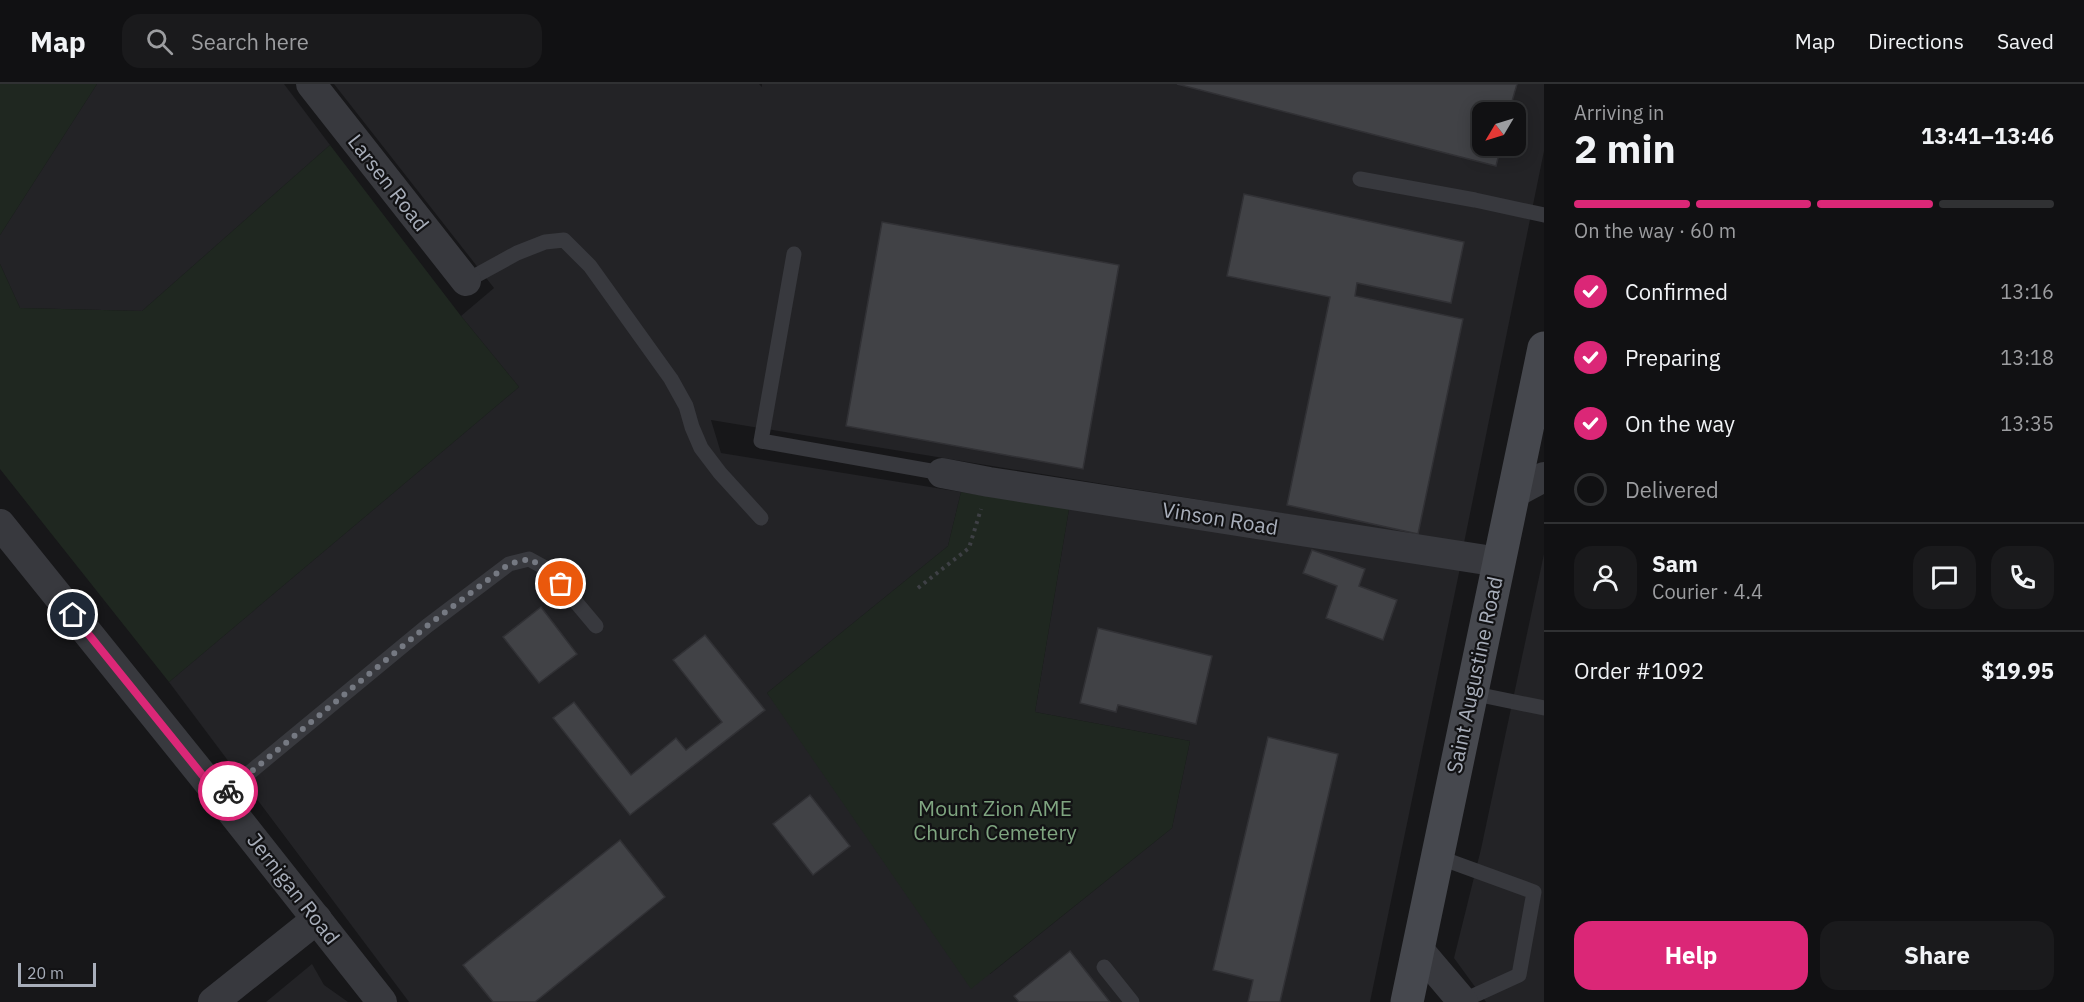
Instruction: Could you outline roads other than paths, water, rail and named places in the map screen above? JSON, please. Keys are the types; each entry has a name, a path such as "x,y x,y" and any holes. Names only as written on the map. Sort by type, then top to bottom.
{"main road":[{"name":"Saint Augustine Road","path":"1407,1002 1544,348"}],"street":[{"name":"Larsen Road","path":"310,84 466,281"},
{"name":"Vinson Road","path":"942,473 1499,562"},
{"path":"1514,493 1544,477"},
{"name":"Jernigan Road","path":"0,524 382,1002"},
{"path":"213,1002 317,919"},
{"path":"1418,949 1462,1001"}],"lane":[{"path":"1360,179 1544,215"},
{"path":"466,281 544,242 564,240 590,266 671,379 686,406 701,448 720,473 761,518"},
{"path":"794,254 761,441 942,473"},
{"path":"220,797 427,626 509,564 529,559 549,570 597,626"},
{"path":"1471,693 1544,708"},
{"path":"1438,857 1534,892 1519,975 1462,1001"},
{"path":"1104,967 1132,1002"}],"park label":[{"name":"Mount Zion AME Church Cemetery","path":"995,821"}]}
